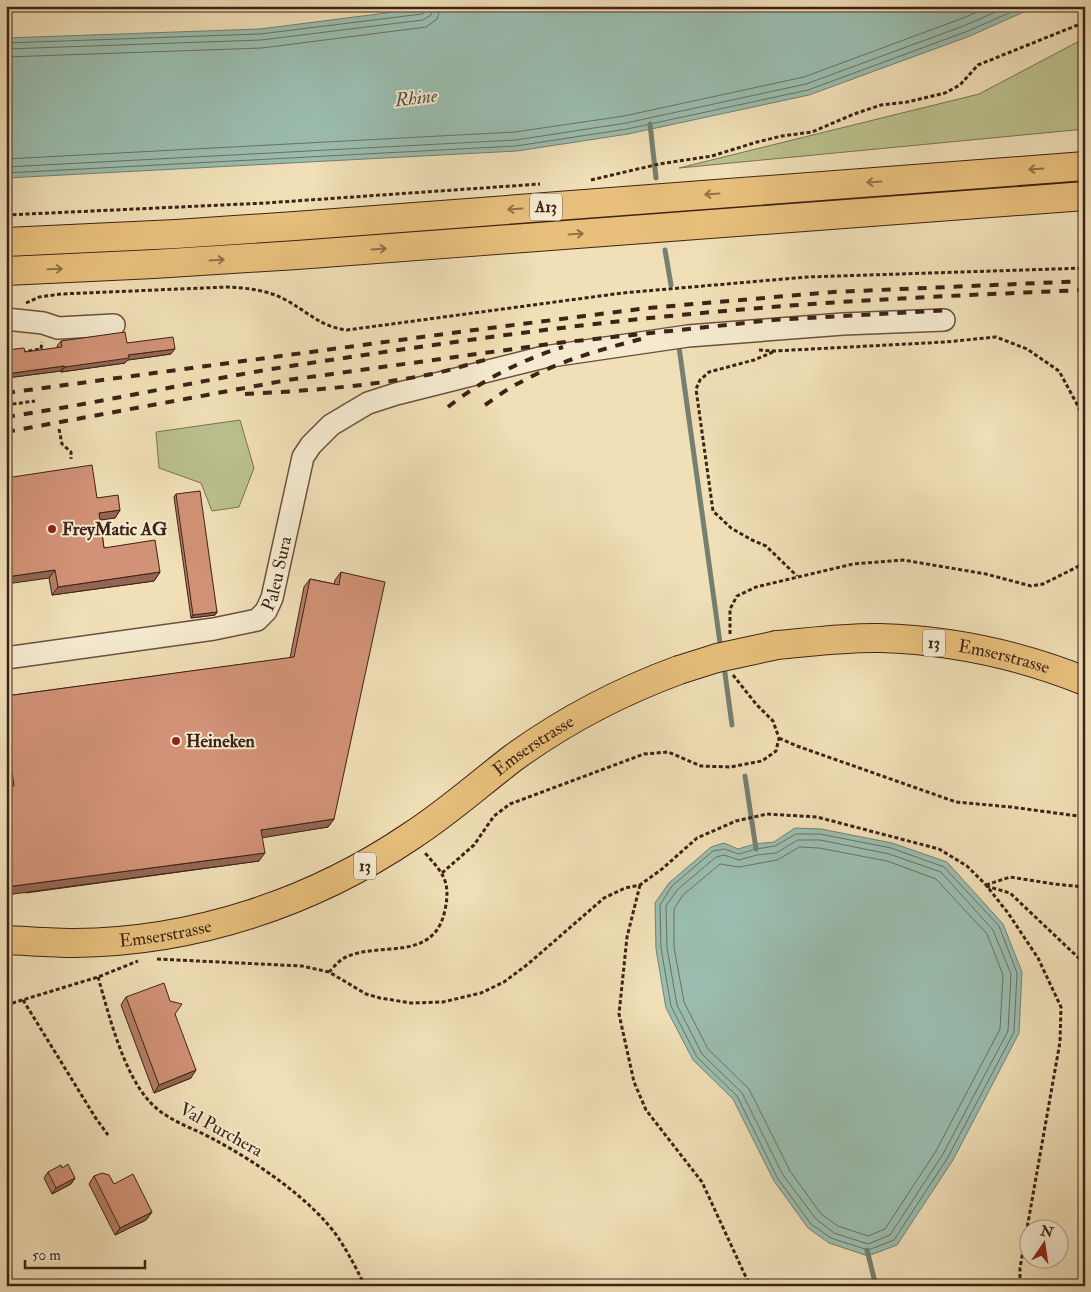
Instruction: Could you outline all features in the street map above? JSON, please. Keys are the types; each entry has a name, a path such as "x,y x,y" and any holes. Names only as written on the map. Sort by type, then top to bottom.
{"main road":[{"name":"A13","path":"6,242 176,234 1085,166"},
{"name":"A13","path":"6,270 154,264 297,255 1085,196"},
{"name":"Emserstrasse","path":"6,940 74,943 153,937 226,922 282,904 323,887 361,868 411,837 549,733 634,687 717,658 778,645 839,639 880,638 957,645 1029,661 1085,681"}],"street":[{"path":"6,320 43,323 58,328 114,325"},
{"name":"Paleu Sura","path":"6,658 214,629 257,620 266,611 272,598 303,458 311,445 331,425 368,403 396,394 544,357 688,336 843,324 944,320"}],"path":[{"path":"584,181 648,166 712,156 757,142 812,132 881,105 907,102 945,93 960,84 978,65 1085,22"},
{"path":"6,215 266,203 544,184"},
{"path":"22,305 38,297 61,294 228,287 258,290 272,294 288,301 319,322 336,329 347,330 622,293 807,276 1085,268"},
{"path":"754,350 774,351 945,342 996,337 1027,348 1059,371 1085,419"},
{"path":"15,352 41,349 44,338"},
{"path":"774,351 754,360 709,372 700,380 696,389 713,511 731,528 766,546 797,577"},
{"path":"6,405 35,401"},
{"path":"59,430 62,444 70,452 71,459"},
{"path":"730,635 730,609 737,596 756,587 853,564 903,560 986,574 1031,586 1043,584 1085,563"},
{"path":"442,873 474,845 494,816 510,804 644,754 668,752 701,766 730,767 762,761 776,751 779,738 773,721 756,704 732,672"},
{"path":"779,738 956,802 1085,817"},
{"path":"153,959 302,966 329,972 366,994 411,1003 443,1002 481,993 504,982 528,964 604,898 625,888 640,885 662,869 697,838 736,821 767,814 817,817 939,849 967,866 986,885 1008,913 1038,958 1061,1007 1060,1042 1020,1268 1020,1286"},
{"path":"329,972 344,958 356,953 405,949 418,944 431,937 441,922 446,905 446,884 442,873 411,837"},
{"path":"986,885 1010,877 1085,887"},
{"path":"640,885 627,937 619,1014 634,1082 646,1110 702,1182 750,1286"},
{"path":"986,885 1010,893 1085,964"},
{"path":"6,1005 98,977 144,959"},
{"name":"Val Purchera","path":"98,977 114,1033 139,1088 149,1102 170,1118 236,1152 291,1190 320,1217 338,1238 365,1286"},
{"path":"23,1000 108,1135"}],"green space":[{"path":"1085,38 1085,129 679,168 979,94"},
{"path":"240,420 254,468 239,507 212,511 201,483 159,468 156,432"}],"water":[{"name":"Rhine","path":"441,6 1037,6 970,36 809,95 628,134 517,151 6,178 6,38 260,29"},
{"path":"795,828 821,829 892,843 947,862 1003,924 1022,972 1019,1033 953,1160 897,1245 868,1256 829,1243 808,1228 774,1181 733,1099 693,1060 666,1008 656,949 655,903 669,883 711,847 724,843 738,849 755,844 774,842"}],"building":[{"path":"125,332 127,343 173,337 175,349 128,355 129,358 6,374 7,350 24,348 25,352 62,347 61,341"},
{"path":"92,465 97,498 118,495 120,510 99,513 104,548 155,540 160,572 58,587 55,570 6,577 6,478"},
{"path":"200,491 217,612 193,615 176,494"},
{"name":"Heineken","path":"341,572 385,582 334,819 261,830 265,853 6,887 6,787 14,786 6,729 6,696 294,657 310,579 339,585"},
{"path":"164,983 170,1001 182,1004 175,1014 196,1070 159,1085 126,997"},
{"path":"68,1164 75,1178 56,1188 48,1172 61,1165 62,1168"},
{"path":"102,1173 109,1175 114,1184 133,1174 152,1212 120,1228 94,1176"}],"waterway":[{"path":"650,124 656,178"},
{"path":"665,250 671,285"},
{"path":"679,347 721,650"},
{"path":"724,666 732,725"},
{"path":"745,776 756,849"},
{"path":"867,1250 876,1286"}],"railway":[{"path":"6,393 648,308 833,292 1085,281"},
{"path":"6,417 284,367 574,326 770,307 1085,290"},
{"path":"6,432 288,380 557,343 773,320 949,310"},
{"path":"485,405 512,387 550,368 595,352 641,339"},
{"path":"448,407 474,388 503,372 532,358 563,347"},
{"path":"245,394 315,390 386,382 440,372 492,358"}],"place":[{"name":"FreyMatic AG","path":"52,529"},
{"name":"Heineken","path":"176,741"}]}
